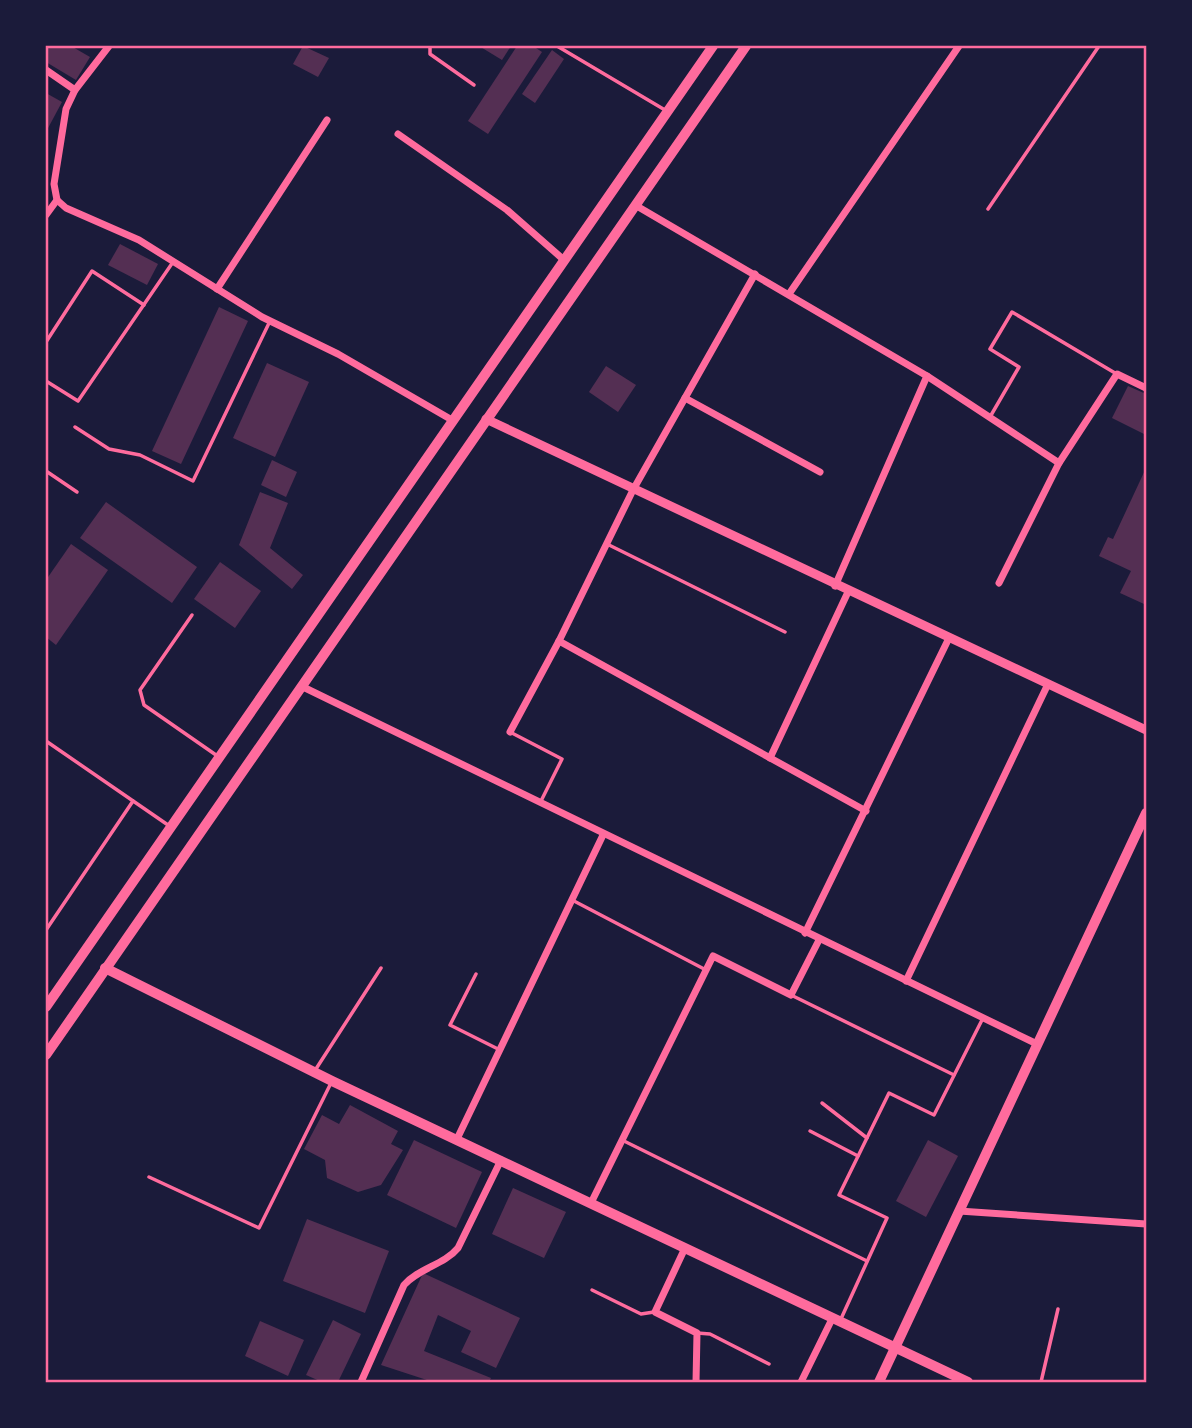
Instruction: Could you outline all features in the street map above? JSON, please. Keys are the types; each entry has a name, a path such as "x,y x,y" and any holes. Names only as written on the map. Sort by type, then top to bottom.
{"main road":[{"path":"46,1007 713,46"},
{"path":"46,1055 746,46"},
{"path":"878,1382 1146,813"},
{"path":"105,968 332,1082 457,1139 894,1350 968,1382"}],"street":[{"path":"109,46 75,90 61,133 54,184 57,200 74,212 139,240 270,321 338,354 452,419"},
{"path":"789,294 959,46"},
{"path":"46,70 75,90"},
{"path":"217,289 327,120"},
{"path":"398,134 497,202 564,260"},
{"path":"46,215 57,200"},
{"path":"635,205 927,376 1059,463"},
{"path":"510,732 559,641 633,490 755,274"},
{"path":"999,583 1059,463 1117,374 1146,388"},
{"path":"835,586 927,376"},
{"path":"685,398 820,472"},
{"path":"486,419 835,586 1146,730"},
{"path":"770,758 848,592"},
{"path":"805,933 949,638"},
{"path":"559,641 866,811"},
{"path":"906,981 1048,684"},
{"path":"301,686 1037,1044"},
{"path":"457,1139 603,835"},
{"path":"591,1203 713,956 791,995 819,940"},
{"path":"361,1382 404,1285 410,1278 452,1256 501,1160"},
{"path":"959,1211 1146,1224"},
{"path":"685,1248 655,1312 697,1333 696,1382"},
{"path":"801,1382 835,1321"}],"lane":[{"path":"430,46 430,54 474,85"},
{"path":"557,46 667,111"},
{"path":"988,209 1099,46"},
{"path":"46,381 78,401 173,262"},
{"path":"46,342 92,271 144,305"},
{"path":"990,417 1019,367 990,349 1012,312 1117,374"},
{"path":"75,427 109,449 140,455 193,481 270,321"},
{"path":"46,471 77,492"},
{"path":"607,544 785,632"},
{"path":"191,615 141,690 144,705 219,757"},
{"path":"510,732 562,759 540,803"},
{"path":"46,741 170,826"},
{"path":"46,930 133,801"},
{"path":"572,900 706,970"},
{"path":"314,1072 382,968"},
{"path":"476,974 450,1025 500,1050"},
{"path":"791,995 954,1075"},
{"path":"835,1321 887,1218 839,1195 858,1156 889,1093 934,1115 983,1018"},
{"path":"149,1177 259,1228 332,1082"},
{"path":"822,1103 867,1138"},
{"path":"810,1131 858,1156"},
{"path":"622,1140 867,1261"},
{"path":"592,1290 641,1314 655,1312"},
{"path":"1041,1382 1058,1309"},
{"path":"697,1333 710,1334 769,1364"}],"building":[{"path":"46,46 71,46 90,57 76,80 46,62"},
{"path":"303,46 329,58 318,77 293,64"},
{"path":"479,46 511,46 502,60"},
{"path":"517,46 533,46 542,52 488,134 468,121"},
{"path":"552,50 564,59 535,103 522,94"},
{"path":"46,93 62,102 47,130 46,129"},
{"path":"120,244 158,264 147,285 108,265"},
{"path":"219,307 248,321 181,464 152,451"},
{"path":"267,363 309,382 275,457 233,438"},
{"path":"606,366 636,385 618,412 589,392"},
{"path":"1128,386 1146,394 1146,435 1112,418"},
{"path":"272,460 297,472 286,497 261,485"},
{"path":"1146,468 1144,604 1120,593 1131,571 1099,556 1108,537 1113,539"},
{"path":"260,492 288,503 270,548 303,575 292,589 239,545"},
{"path":"106,502 197,567 172,603 80,538"},
{"path":"71,544 108,570 56,645 46,637 46,580"},
{"path":"220,562 261,591 235,628 194,599"},
{"path":"350,1105 398,1131 391,1144 403,1150 381,1185 358,1192 327,1178 325,1160 304,1149 322,1115 339,1124"},
{"path":"414,1140 482,1172 456,1228 387,1195"},
{"path":"928,1140 958,1156 926,1217 896,1201"},
{"path":"513,1188 566,1212 544,1258 492,1234"},
{"path":"307,1219 389,1251 365,1313 283,1281"},
{"path":"423,1273 520,1318 496,1368 461,1352 471,1331 438,1315 424,1351 491,1378 489,1382 433,1382 381,1365"},
{"path":"333,1320 361,1334 338,1382 322,1382 306,1375"},
{"path":"260,1321 304,1340 288,1376 245,1356"}]}
